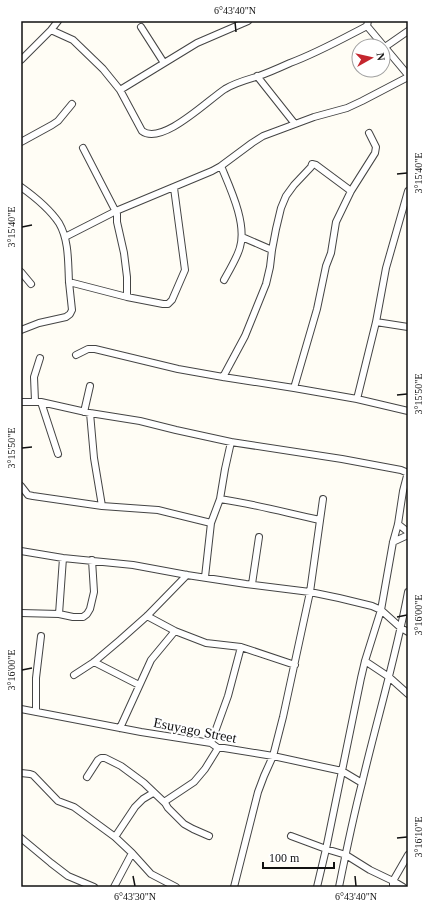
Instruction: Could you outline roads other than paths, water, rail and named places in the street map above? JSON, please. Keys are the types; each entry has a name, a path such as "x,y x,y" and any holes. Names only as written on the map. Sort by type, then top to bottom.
{"street":[{"path":"21,59 51,30 58,21"},
{"path":"120,90 197,42 248,21"},
{"path":"51,30 73,40 103,69 120,90 142,131 144,133 153,134 168,130 182,122 231,86 308,56 368,23 379,38"},
{"path":"141,27 164,63"},
{"path":"391,43 408,31"},
{"path":"66,237 116,211 174,188 222,166 257,139 314,117 347,108 408,76 391,55"},
{"path":"257,76 295,124"},
{"path":"21,142 58,121 72,104"},
{"path":"294,388 317,309 326,266 331,253 336,222 351,191 376,153 376,147 368,133"},
{"path":"83,148 116,211 127,270 127,297"},
{"path":"223,377 245,336 266,284 281,208 286,196 312,164 316,164 351,191"},
{"path":"222,166 239,212 242,237 240,247 224,280"},
{"path":"21,187 38,199 49,210 59,223 66,237 72,310 66,317 39,323 21,330"},
{"path":"69,282 127,297 168,304 172,300 184,273 185,267 174,188"},
{"path":"358,399 376,322 386,268 408,191"},
{"path":"242,237 272,250"},
{"path":"21,272 31,284"},
{"path":"376,322 408,327"},
{"path":"76,355 88,348 95,348 178,369 358,399 408,411"},
{"path":"40,358 34,377 38,402 58,454"},
{"path":"90,386 87,412 102,506"},
{"path":"21,402 38,402 140,421 231,442 342,459 408,472 406,493 393,542 381,610 365,661 317,887"},
{"path":"205,577 211,523 220,499 231,442"},
{"path":"21,486 28,495 33,496 102,506 158,510 211,523"},
{"path":"220,499 242,502 320,520"},
{"path":"234,887 258,792 273,756 295,665 310,592 323,499"},
{"path":"393,542 408,533 398,524"},
{"path":"252,584 259,538"},
{"path":"21,551 62,558 133,565 187,575 310,592 339,598 372,606 381,610 401,628 408,632"},
{"path":"58,614 62,558"},
{"path":"21,613 58,614 83,617 90,609 94,592 92,560"},
{"path":"74,675 94,662 147,616 187,575"},
{"path":"339,887 345,855 401,628 408,592"},
{"path":"147,616 175,631 206,642 241,647 295,665"},
{"path":"120,728 151,660 175,631"},
{"path":"36,712 36,678 41,636"},
{"path":"211,743 228,696 241,647"},
{"path":"365,661 389,677 408,694"},
{"path":"94,662 139,685"},
{"name":"Esuyago Street","path":"21,710 211,743 218,748 273,756 342,771 362,783"},
{"path":"164,802 194,782 218,748"},
{"path":"87,777 98,760 105,758 120,766 144,783 184,824 209,836"},
{"path":"21,773 32,775 58,801 74,807 115,837 151,874 176,887"},
{"path":"115,837 139,802 153,793"},
{"path":"291,836 346,855 393,884 403,887"},
{"path":"21,838 68,876 94,887"},
{"path":"114,887 132,853"},
{"path":"393,884 408,855"}]}
